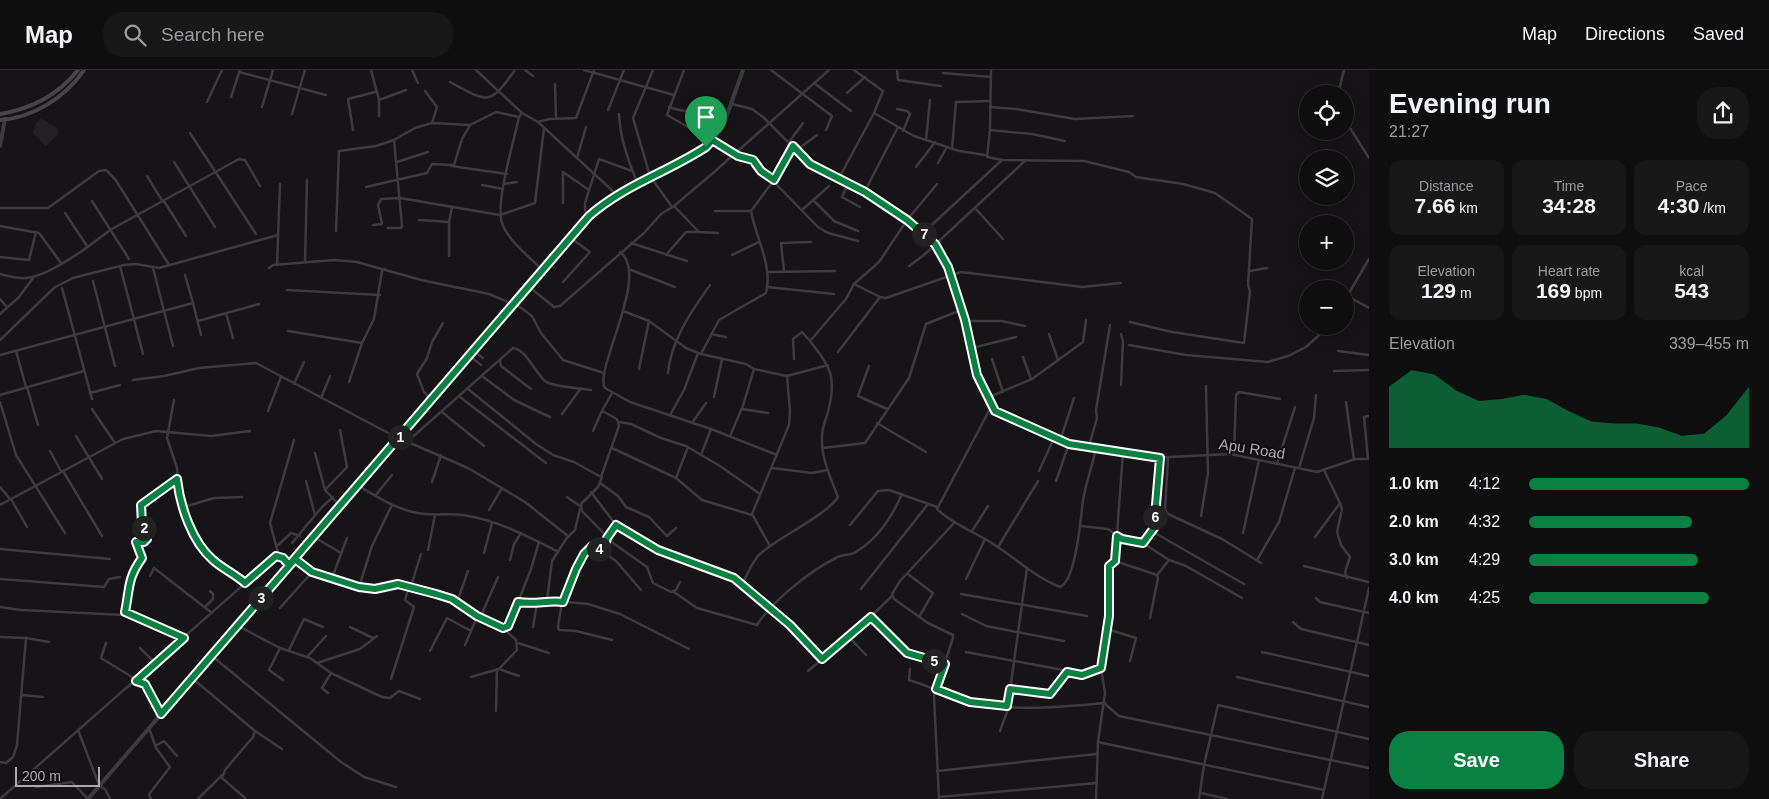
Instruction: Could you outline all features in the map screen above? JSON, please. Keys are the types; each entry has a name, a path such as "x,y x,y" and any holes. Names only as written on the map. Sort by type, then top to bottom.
{"main road":[{"path":"0,114 40,103 61,88 78,70"},
{"path":"2,120 27,114 53,101 76,81 84,70"}],"street":[{"path":"207,102 222,70"},
{"path":"262,107 273,70"},
{"path":"292,114 305,70"},
{"path":"371,70 375,92 379,100 378,116"},
{"path":"412,70 418,83"},
{"path":"476,70 522,113 538,122 616,194"},
{"path":"450,82 483,98 494,97 515,70"},
{"path":"525,70 533,76"},
{"path":"584,70 594,71 674,95"},
{"path":"608,110 624,70"},
{"path":"653,70 633,118 650,176 673,206 699,232"},
{"path":"684,70 669,107 667,115 669,117 735,153 753,160 761,171 818,227 828,233 858,241"},
{"path":"36,787 72,782 88,799 357,485 400,438 512,303 589,216 616,194 690,157 712,140 732,104 743,70"},
{"path":"771,70 832,116 826,130"},
{"path":"528,286 554,307 560,306 648,228 661,214 770,124 829,70"},
{"path":"839,178 874,113 883,91 854,70"},
{"path":"897,70 898,80 941,86"},
{"path":"986,155 990,130 991,70"},
{"path":"1340,85 1344,70"},
{"path":"231,97 240,71 326,94"},
{"path":"538,122 556,118 576,118 594,71"},
{"path":"943,73 991,77"},
{"path":"847,93 865,77"},
{"path":"814,83 851,111"},
{"path":"555,84 556,118"},
{"path":"379,100 406,90"},
{"path":"425,91 437,107 432,123"},
{"path":"353,130 348,99 375,92"},
{"path":"926,140 930,100"},
{"path":"952,149 956,102 990,101"},
{"path":"732,104 752,109 789,142 810,164 865,192 907,220 935,244 944,258 965,320 977,375 991,407 937,507"},
{"path":"669,107 700,114 713,111 727,114"},
{"path":"990,107 1016,109 1075,119 1133,116"},
{"path":"897,109 907,111 910,114 903,130"},
{"path":"336,231 338,152 376,146 394,140 415,128 432,123 470,125 496,112 519,117"},
{"path":"522,113 519,117 502,189 500,215 505,229 542,270"},
{"path":"874,113 903,130 926,140 970,154 986,155 1002,160 1084,161 1129,172 1136,177 1182,184 1215,193 1252,219 1244,343 1172,332 1130,322"},
{"path":"619,114 619,128 637,182"},
{"path":"0,146 2,120"},
{"path":"789,142 803,123"},
{"path":"451,166 455,162 462,139 470,125"},
{"path":"865,192 898,127"},
{"path":"372,225 382,224 378,201 400,198 500,215 536,202 544,128"},
{"path":"576,158 586,128"},
{"path":"990,130 1032,134 1065,141"},
{"path":"190,133 256,234"},
{"path":"1354,134 1369,158"},
{"path":"797,150 818,135"},
{"path":"388,228 401,228 399,178 394,140"},
{"path":"916,167 935,142"},
{"path":"751,211 773,181 793,146"},
{"path":"938,163 947,147"},
{"path":"397,162 428,152"},
{"path":"0,274 25,278 34,277 87,246 110,230 215,172 243,159 260,186"},
{"path":"589,216 585,210 585,203 600,160 632,171"},
{"path":"923,233 1002,160"},
{"path":"909,266 1026,160"},
{"path":"174,162 215,227"},
{"path":"366,187 427,172 432,164 507,174"},
{"path":"0,208 48,208 102,169 109,171 169,266"},
{"path":"563,203 564,172 589,190"},
{"path":"147,176 186,236"},
{"path":"305,262 307,180"},
{"path":"504,184 517,182"},
{"path":"277,265 280,184"},
{"path":"848,184 842,197 860,207"},
{"path":"810,342 846,300 854,284 879,262 907,220 937,184"},
{"path":"482,185 502,189"},
{"path":"802,210 829,186"},
{"path":"813,200 834,221 858,231"},
{"path":"92,201 129,259"},
{"path":"449,256 449,222 452,207"},
{"path":"975,208 1003,239"},
{"path":"715,211 751,211"},
{"path":"701,354 719,320 764,296 769,272 751,211"},
{"path":"65,213 87,246"},
{"path":"419,220 449,222"},
{"path":"0,226 36,232 41,235 61,262"},
{"path":"0,256 29,260 36,232"},
{"path":"666,256 686,232 718,233"},
{"path":"0,340 60,283 120,266 136,264 153,268 169,266 278,235"},
{"path":"563,282 590,252 570,237"},
{"path":"732,255 759,242"},
{"path":"784,271 781,242 811,242"},
{"path":"631,243 666,256 688,261"},
{"path":"620,252 629,262 630,270 623,311 602,384 612,393 630,402 670,414 778,455"},
{"path":"1354,284 1369,259"},
{"path":"269,268 277,265 334,260 386,269 421,280 477,290 512,303 532,316 541,333 563,360 604,373"},
{"path":"120,266 143,354"},
{"path":"153,268 173,346"},
{"path":"1250,271 1267,268"},
{"path":"349,382 362,343 374,319 380,296 382,271 386,269"},
{"path":"630,270 674,288"},
{"path":"769,272 835,271"},
{"path":"854,284 880,297 893,296 961,272 1082,287 1121,282"},
{"path":"185,275 202,335"},
{"path":"0,314 22,293 34,277"},
{"path":"93,281 115,366"},
{"path":"668,374 670,354 676,341 710,285"},
{"path":"767,287 834,294"},
{"path":"62,288 92,400"},
{"path":"287,290 380,296"},
{"path":"838,352 880,297"},
{"path":"0,300 7,307"},
{"path":"1354,300 1369,308"},
{"path":"0,355 193,303"},
{"path":"198,322 259,304"},
{"path":"822,448 865,444 877,423 909,378 926,324 961,310"},
{"path":"623,311 649,322 676,341 698,353 746,364 754,369 786,376 828,365"},
{"path":"226,313 233,338"},
{"path":"965,320 1001,321 1025,326"},
{"path":"988,398 1031,379 1084,342 1086,320"},
{"path":"639,369 649,322"},
{"path":"431,399 424,392 416,377 443,323"},
{"path":"1090,446 1097,418 1096,410 1110,325"},
{"path":"288,331 362,343"},
{"path":"742,584 751,571 755,559 770,546 794,532 836,500 838,496 822,448 822,424 832,396 828,365 802,332 793,339 794,359"},
{"path":"711,334 726,337"},
{"path":"1049,334 1058,360"},
{"path":"1121,334 1123,341 1121,385"},
{"path":"1129,345 1186,356 1268,362 1288,356 1306,347 1319,335"},
{"path":"972,348 1016,337"},
{"path":"408,441 460,397 513,348 516,348 545,382 590,390"},
{"path":"472,350 483,358"},
{"path":"16,351 38,425"},
{"path":"1338,351 1369,355"},
{"path":"670,414 684,390 698,353"},
{"path":"469,355 481,366"},
{"path":"1024,357 1031,379"},
{"path":"714,397 722,359"},
{"path":"992,359 1003,392"},
{"path":"500,360 501,366 531,388"},
{"path":"294,384 304,362"},
{"path":"133,380 164,376 200,368 252,363 400,438 441,455 502,488 525,502 568,537"},
{"path":"869,366 858,396 887,409"},
{"path":"730,436 742,408 754,369"},
{"path":"0,395 84,371"},
{"path":"1334,371 1369,371"},
{"path":"321,398 330,376"},
{"path":"482,376 514,400 550,417"},
{"path":"752,515 778,455 790,418 786,376"},
{"path":"268,411 281,377"},
{"path":"90,394 120,385"},
{"path":"1201,516 1207,484 1206,386"},
{"path":"562,414 581,388"},
{"path":"468,389 536,444 553,455 574,462 602,477"},
{"path":"1234,455 1236,395 1239,392 1256,393 1280,399"},
{"path":"593,431 612,393"},
{"path":"1299,469 1314,418 1316,395"},
{"path":"460,397 546,463"},
{"path":"1060,441 1074,398"},
{"path":"174,400 167,432 168,445 177,468 178,492 191,526 205,552 245,583"},
{"path":"0,402 13,448 65,533"},
{"path":"1346,402 1354,460"},
{"path":"692,423 706,403"},
{"name":"Apu Road","path":"991,407 1001,414 1069,444 1160,458 1208,454 1234,455 1317,472 1354,460 1368,459"},
{"path":"1277,464 1295,407"},
{"path":"742,408 768,413"},
{"path":"92,409 115,443"},
{"path":"442,412 484,446"},
{"path":"602,412 619,422 631,424 688,447 760,494"},
{"path":"1368,459 1364,417 1369,416"},
{"path":"547,600 550,566 557,551 575,530 580,507 600,483 619,422"},
{"path":"877,423 926,452"},
{"path":"701,455 711,429"},
{"path":"325,490 347,467 340,430"},
{"path":"0,505 115,443 145,433 167,432 211,436 250,431"},
{"path":"76,436 102,479"},
{"path":"1039,471 1054,438"},
{"path":"289,565 280,556 270,523 294,440"},
{"path":"1056,481 1069,444"},
{"path":"676,478 688,447"},
{"path":"850,525 878,491 889,490 937,507 938,511 998,547 1044,581 1060,587 1064,586 1074,561 1081,526 1084,495 1096,447"},
{"path":"612,448 676,478 702,500 752,515 770,546"},
{"path":"50,451 102,536"},
{"path":"1096,799 1098,742 1105,703 1101,668 1107,629 1109,566 1115,561 1123,452"},
{"path":"315,453 325,490 340,506"},
{"path":"432,482 441,455"},
{"path":"1160,458 1155,533 1160,538 1244,584"},
{"path":"1168,458 1166,510 1168,514 1222,539 1261,563"},
{"path":"1243,533 1259,460"},
{"path":"772,468 812,473 828,470"},
{"path":"1257,560 1279,522 1295,468"},
{"path":"1324,470 1342,509 1337,532 1341,545 1350,557 1345,572 1347,578"},
{"path":"376,496 392,475"},
{"path":"0,607 121,616 125,612 130,578 135,566 142,558 136,542 144,542 147,539 140,507 177,479"},
{"path":"306,481 309,500 315,516"},
{"path":"998,547 1038,481"},
{"path":"600,483 618,496 626,507 649,517 667,536 676,528"},
{"path":"357,485 392,505 417,513 462,515 492,523 521,532 557,551"},
{"path":"0,487 11,499 28,527"},
{"path":"489,510 502,488"},
{"path":"591,492 616,525 658,550 728,575 742,584 770,607 822,659"},
{"path":"567,496 580,507 607,538 647,567 653,583 674,592 697,608 756,625 770,607 836,558 854,553 867,544 884,527 894,512 902,494"},
{"path":"184,507 214,498 242,497"},
{"path":"292,543 333,497"},
{"path":"1315,537 1340,503"},
{"path":"862,589 928,504"},
{"path":"359,587 372,546 392,505"},
{"path":"972,531 988,506"},
{"path":"428,550 435,515"},
{"path":"808,671 849,637 892,596 900,581 955,522"},
{"path":"484,553 492,523"},
{"path":"616,525 607,538 604,549 606,554 616,561 642,590"},
{"path":"1081,526 1108,529 1122,539 1143,543 1169,560 1186,566 1242,598"},
{"path":"1143,543 1154,528"},
{"path":"510,560 514,544 521,532"},
{"path":"276,547 291,533 300,536"},
{"path":"314,537 341,554"},
{"path":"332,578 347,538"},
{"path":"966,579 985,539"},
{"path":"503,628 508,626 531,569 539,542"},
{"path":"604,549 592,546 584,554 563,602 558,627 559,630 576,631 612,640"},
{"path":"0,549 110,559"},
{"path":"391,679 414,608 405,600 421,554"},
{"path":"0,799 276,556 280,556"},
{"path":"295,559 312,572 359,587 375,589 393,583 410,586 457,602 479,617 503,628 518,644 549,653"},
{"path":"1150,618 1157,575 1169,560"},
{"path":"1115,561 1157,575"},
{"path":"1304,566 1369,582"},
{"path":"150,576 154,568 212,613"},
{"path":"1000,731 1010,689 1027,568"},
{"path":"457,602 468,570"},
{"path":"280,608 312,572"},
{"path":"908,574 933,593 919,617"},
{"path":"0,579 104,587 109,579 120,577"},
{"path":"465,644 498,577"},
{"path":"674,592 680,582"},
{"path":"1322,799 1369,588"},
{"path":"205,607 213,599 214,594 210,591"},
{"path":"961,594 1088,616"},
{"path":"892,596 919,617 953,635 936,689 934,702 938,798 1097,783"},
{"path":"1316,598 1320,602 1369,613"},
{"path":"518,602 536,603 547,600 588,604 620,614 689,649"},
{"path":"533,628 536,603"},
{"path":"125,612 184,638"},
{"path":"962,614 986,626 1064,641"},
{"path":"871,617 907,653 945,664"},
{"path":"430,651 447,618 471,631"},
{"path":"289,650 304,619 322,627"},
{"path":"1293,622 1301,629 1369,645"},
{"path":"238,626 280,648 317,662 331,673 371,693 388,698 399,691 420,699"},
{"path":"350,627 373,638"},
{"path":"1107,629 1136,638 1130,661"},
{"path":"307,657 326,636"},
{"path":"317,662 360,649 377,636"},
{"path":"0,637 26,638 50,642"},
{"path":"849,637 866,655"},
{"path":"0,762 6,764 15,752 26,638"},
{"path":"106,643 101,658 136,681 145,684 161,714"},
{"path":"471,677 498,669 517,650 518,644"},
{"path":"140,648 156,663"},
{"path":"280,648 269,670 283,680"},
{"path":"966,652 1082,675 1101,668"},
{"path":"1262,652 1369,676"},
{"path":"212,656 341,762 364,778 396,787"},
{"path":"498,669 519,676"},
{"path":"496,710 498,669"},
{"path":"910,669 909,680 970,702 1050,709 1105,703"},
{"path":"1010,689 1050,694 1067,672"},
{"path":"328,693 322,688 331,673"},
{"path":"1237,677 1369,707"},
{"path":"192,678 255,731 282,749"},
{"path":"21,695 43,697"},
{"path":"1105,703 1108,709 1119,716 1369,768"},
{"path":"1199,799 1204,765 1218,705 1369,739"},
{"path":"149,728 155,746 170,767 150,793 149,796 152,799"},
{"path":"78,730 99,786 105,789 110,799"},
{"path":"198,799 222,775 253,737 255,731"},
{"path":"155,746 164,742 177,756"},
{"path":"1098,742 1324,790"},
{"path":"937,771 1097,754"},
{"path":"222,775 223,781 244,798"},
{"path":"1200,793 1227,799"}],"shaded area":[{"path":"41,118 58,129 58,134 46,146 33,133 36,123"}],"route":[{"path":"712,140 738,156 753,160 761,171 774,180 793,146 810,164 865,192 923,233 935,244 948,267 965,320 977,375 991,407 995,411 1069,444 1096,447 1149,458 1160,458 1154,528 1143,543 1131,542 1117,536 1115,561 1109,563 1109,616 1101,668 1082,675 1067,672 1050,694 1010,689 1007,706 970,702 936,689 945,664 907,653 871,617 822,659 790,625 734,578 658,550 639,538 627,534 616,525 607,538 604,549 592,546 584,554 563,602 547,600 527,604 518,602 506,628 477,616 452,599 393,583 375,589 359,587 312,572 295,559 161,714 145,684 136,681 184,638 125,612 130,578 135,566 142,558 136,541 147,541 142,524 141,505 177,479 178,492 200,545 218,564 245,583 276,556 283,558 289,565 400,438 512,303 589,216 616,194 706,147 712,140"}]}
